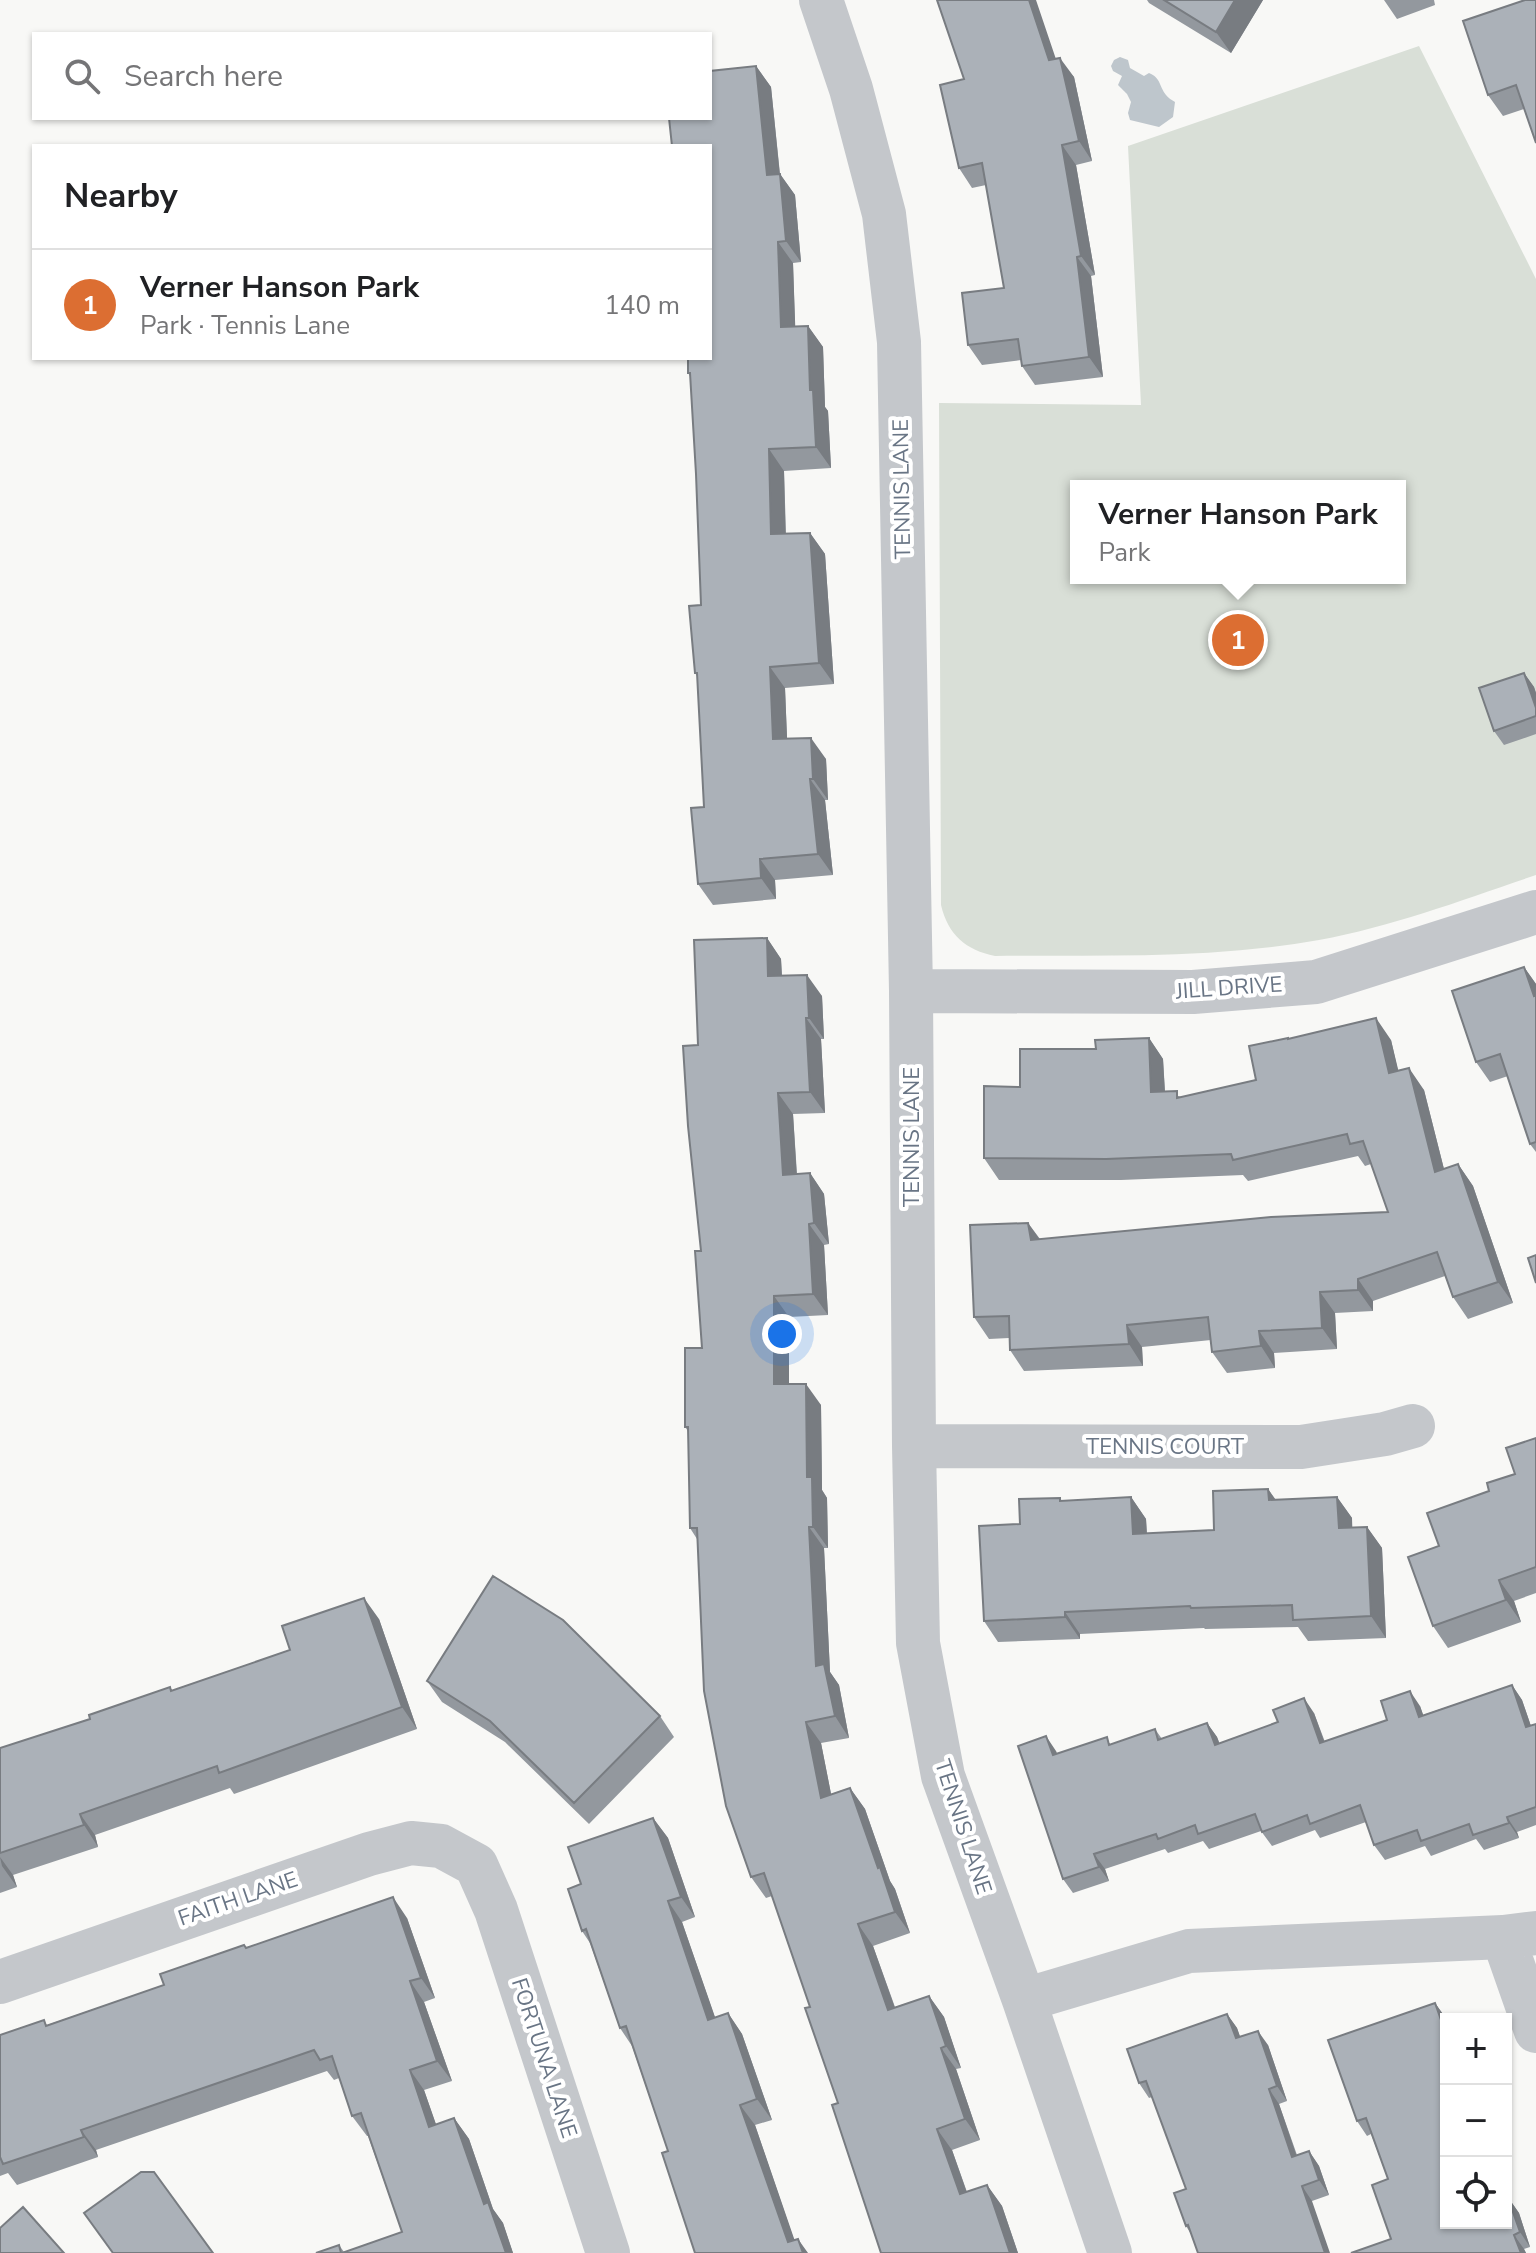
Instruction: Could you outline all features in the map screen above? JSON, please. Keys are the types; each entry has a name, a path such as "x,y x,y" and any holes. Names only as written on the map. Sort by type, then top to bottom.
{"street":[{"name":"TENNIS LANE","path":"821,0 851,89 884,214 899,342 911,991 918,1643 943,1776 1024,2000 1110,2253"},
{"name":"JILL DRIVE","path":"911,991 1193,992 1316,982 1536,912"},
{"name":"TENNIS COURT","path":"914,1446 1301,1447 1385,1434 1413,1426"},
{"name":"FAITH LANE","path":"0,1982 369,1854 411,1843 441,1846 476,1865"},
{"name":"FORTUNA LANE","path":"476,1865 496,1910 608,2253"},
{"path":"1024,2000 1189,1951 1520,1935 1536,2031"}],"shaded area":[{"path":"1419,46 1536,279 1536,875 1375,927 1279,946 1157,955 995,956 975,950 954,933 941,905 939,403 1141,405 1128,146"},
{"path":"1120,57 1128,60 1130,68 1144,76 1149,73 1156,77 1167,96 1175,102 1173,117 1159,127 1130,120 1131,102 1118,85 1122,76 1111,66"}],"building":[{"path":"937,0 1029,0 1049,60 1060,58 1079,141 1062,145 1081,256 1077,257 1089,357 1022,366 1018,339 968,345 962,293 1004,288 982,163 959,168 940,85 964,79"},
{"path":"1164,0 1235,0 1216,32"},
{"path":"1525,0 1536,0 1536,143 1516,85 1488,95 1463,21"},
{"path":"756,66 767,175 780,174 786,241 778,242 781,327 808,326 816,447 769,449 771,534 810,533 819,663 770,667 773,739 811,738 813,779 810,779 818,854 760,859 761,878 698,884 691,808 704,807 697,673 689,606 701,605 688,360 712,360 712,144 672,144 669,120 712,120 712,71"},
{"path":"1524,673 1536,716 1494,731 1479,688"},
{"path":"767,938 768,976 807,975 810,1092 778,1093 783,1175 810,1173 814,1223 809,1224 813,1294 774,1296 774,1384 806,1384 807,1477 812,1477 813,1527 809,1527 816,1666 824,1664 835,1716 806,1722 821,1798 850,1788 895,1912 858,1924 888,2010 929,1996 946,2046 941,2048 965,2119 937,2129 960,2194 987,2185 1010,2253 881,2253 832,2105 838,2103 805,2008 810,2007 764,1873 751,1877 726,1806 704,1691 697,1528 690,1528 688,1427 685,1427 685,1348 702,1348 695,1251 701,1251 683,1046 698,1045 694,940"},
{"path":"1524,967 1536,995 1536,1142 1530,1144 1500,1054 1476,1062 1452,991"},
{"path":"1376,1018 1389,1073 1409,1068 1435,1172 1458,1164 1498,1282 1453,1297 1437,1252 1358,1279 1358,1290 1320,1292 1322,1328 1259,1331 1261,1346 1212,1352 1208,1317 1127,1325 1129,1344 1010,1350 1009,1316 974,1317 970,1225 1028,1223 1031,1240 1271,1217 1388,1212 1363,1141 1350,1144 1347,1134 1233,1160 1231,1154 1106,1159 984,1158 984,1086 1020,1087 1020,1049 1096,1049 1095,1040 1149,1038 1151,1092 1177,1091 1177,1098 1256,1080 1249,1046"},
{"path":"1536,1255 1536,1283 1528,1258"},
{"path":"1536,1438 1536,1567 1499,1580 1506,1600 1433,1626 1408,1557 1439,1546 1427,1513 1489,1491 1487,1483 1515,1474 1506,1448"},
{"path":"1268,1489 1269,1500 1337,1497 1339,1528 1367,1527 1371,1616 1293,1620 1292,1605 1190,1606 1065,1612 1065,1617 984,1621 979,1526 1020,1524 1019,1499 1060,1498 1060,1501 1131,1497 1133,1534 1214,1530 1213,1491"},
{"path":"493,1576 563,1620 660,1716 574,1803 490,1721 427,1681"},
{"path":"364,1598 402,1707 219,1773 217,1766 80,1814 84,1825 0,1853 0,1748 90,1719 89,1715 170,1687 171,1691 290,1650 282,1626"},
{"path":"1512,1685 1526,1727 1536,1724 1536,1807 1507,1817 1509,1823 1473,1835 1469,1824 1421,1841 1417,1830 1374,1845 1360,1805 1310,1824 1307,1815 1262,1832 1255,1814 1198,1834 1195,1825 1158,1839 1156,1834 1094,1854 1099,1867 1063,1879 1018,1746 1046,1736 1053,1755 1107,1737 1109,1745 1155,1729 1158,1740 1207,1723 1215,1745 1278,1722 1273,1710 1304,1698 1320,1743 1387,1720 1381,1701 1410,1691 1419,1717"},
{"path":"653,1818 681,1897 668,1901 708,2020 728,2013 757,2099 740,2105 788,2242 798,2239 803,2253 695,2253 662,2153 668,2151 626,2026 620,2028 586,1929 582,1931 568,1889 581,1884 568,1847"},
{"path":"393,1897 421,1978 410,1981 437,2061 410,2070 429,2127 454,2118 484,2204 488,2202 506,2253 342,2253 402,2232 361,2113 352,2116 332,2056 320,2060 314,2050 81,2130 84,2137 3,2164 0,2157 0,2035 44,2020 46,2026 164,1985 160,1974"},
{"path":"1435,2003 1440,2017 1440,2229 1512,2229 1512,2209 1520,2232 1514,2235 1521,2253 1351,2253 1391,2239 1372,2185 1388,2179 1366,2118 1357,2121 1328,2040"},
{"path":"1227,2014 1236,2038 1258,2031 1277,2086 1269,2089 1292,2157 1309,2151 1319,2180 1302,2186 1325,2253 1198,2253 1186,2226 1174,2193 1186,2189 1146,2081 1139,2083 1127,2049"},
{"path":"141,2172 154,2172 213,2253 113,2253 84,2213"},
{"path":"23,2207 64,2253 0,2253 0,2228"},
{"path":"339,2245 341,2253 316,2253"}],"place":[{"name":"Verner Hanson Park","path":"1238,640"}]}
